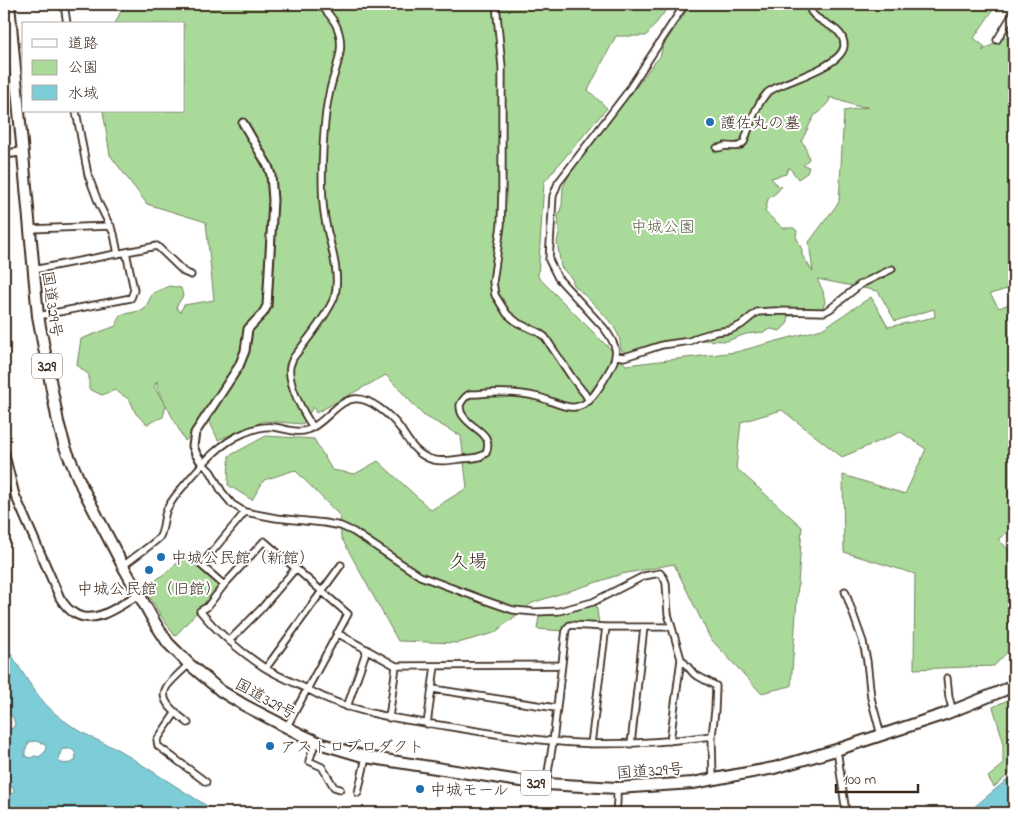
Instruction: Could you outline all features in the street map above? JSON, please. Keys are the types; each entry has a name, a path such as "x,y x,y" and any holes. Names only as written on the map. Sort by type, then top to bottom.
{"highway":[{"name":"国道329号","path":"9,4 7,24 38,316 58,422 65,447 79,480 123,566 155,623 168,643 188,664 222,691 286,728 316,741 366,757 513,780 617,788 694,783 774,768 953,712 1014,686"}],"street":[{"path":"64,4 66,22"},
{"path":"313,427 297,397 290,367 293,358 328,310 334,297 336,285 335,264 324,213 322,160 325,118 329,94 340,56 341,37 331,16 320,4"},
{"path":"496,4 502,67 502,190 501,225 493,282 495,296 507,314 518,323 545,337 589,401"},
{"path":"123,566 160,537 166,510 203,464 220,448 241,434 251,430 273,427 301,431 307,430 320,423 347,401 363,399 373,404 395,422 414,449 429,459 439,461 478,458 486,453 489,445 484,434 462,416 460,405 469,394 525,394 572,407 582,406 589,401 614,364 616,348 610,337 558,278 549,260 553,196 558,183 626,94 685,4"},
{"path":"717,148 742,145 755,113 768,92 829,64 841,54 844,49 844,42 839,33 812,13 809,9 809,4"},
{"path":"997,40 1014,12"},
{"path":"76,112 88,175 99,204 111,226 118,254"},
{"path":"242,123 268,166 271,175 273,200 267,306 248,329 245,351 239,366 195,433 193,446 196,454 211,472 222,492 232,504 245,512 341,526 354,532 420,576 512,610 535,612 559,611 593,602 644,576 660,573 666,583 668,614 680,659 670,741"},
{"path":"4,154 22,152"},
{"path":"29,229 111,226"},
{"path":"33,270 156,246 184,272 191,275"},
{"path":"38,316 131,298 134,290 126,252"},
{"path":"616,356 634,354 662,345 690,341 715,332 730,330 741,325 757,312 824,312 861,284 892,269"},
{"path":"4,451 15,495 60,598 67,607 74,614 85,617 97,616 107,613 139,594"},
{"path":"224,585 201,565 245,512"},
{"path":"286,728 307,689 337,633 348,614 264,541 224,585 207,607 200,611 230,641 266,668 307,689 347,706 389,718 553,742 631,744 712,736"},
{"path":"266,668 341,565"},
{"path":"230,641 261,609 296,568"},
{"path":"845,591 863,642 872,698 881,735"},
{"path":"546,784 553,742 566,629 570,625 671,627"},
{"path":"592,744 606,627"},
{"path":"631,744 644,627"},
{"path":"337,633 396,666 562,665"},
{"path":"347,706 367,650"},
{"path":"680,659 694,674 716,686 712,736 713,780"},
{"path":"188,664 166,688 164,695 166,702 188,723"},
{"path":"389,718 396,666"},
{"path":"427,724 435,666"},
{"path":"947,678 953,712"},
{"path":"433,689 556,708"},
{"path":"176,712 157,740 158,746 206,782"},
{"path":"316,741 309,761 322,767 334,787 340,789"},
{"path":"836,750 846,813"},
{"path":"358,793 366,757"},
{"path":"616,813 617,788"}],"green space":[{"name":"中城公園","path":"124,4 671,4 646,36 616,36 588,90 607,108 544,182 538,277 626,365 736,352 822,329 871,297 888,327 935,317 934,309 895,321 878,291 817,279 823,291 825,302 820,316 803,311 795,316 788,316 788,323 780,331 771,329 764,332 746,334 727,341 699,340 688,345 662,347 630,354 621,350 616,330 574,285 572,279 561,267 557,242 559,233 558,216 562,205 563,187 572,169 598,136 607,121 660,57 663,46 691,4 997,4 974,38 985,47 982,51 1002,39 1014,35 1014,287 990,294 999,308 1014,302 1014,528 998,539 1014,555 1014,645 994,666 914,669 915,574 844,552 843,475 905,494 926,449 901,432 842,457 782,410 741,422 736,468 802,527 791,686 761,693 710,638 674,564 622,574 532,603 494,633 458,643 398,641 341,537 340,516 295,470 264,480 252,500 228,485 229,456 266,436 314,439 332,470 355,474 378,461 431,510 467,488 461,436 423,415 386,375 316,413 313,407 303,424 264,421 218,440 209,420 185,441 157,388 157,381 154,387 166,406 163,417 147,424 136,414 130,400 115,390 102,395 89,389 89,375 77,365 81,339 116,326 120,315 144,310 153,293 169,286 181,288 183,296 176,307 180,312 184,305 214,300 206,222 147,204 110,155 103,112 185,112 185,22 116,22","holes":["829,97 856,106 868,107 844,111 839,202 809,242 813,272 802,255 802,250 796,236 797,231 794,228 783,228 765,212 768,199 781,187 771,178 786,174 789,167 798,179 807,173 809,167 803,165 809,159 805,145 801,142 814,116 830,100"]},
{"path":"185,557 220,587 175,636 145,589"},
{"path":"596,603 599,624 569,624 563,631 537,629 539,616"},
{"path":"1014,697 1014,770 994,787 988,777 1003,765 1003,740 993,707"}],"water":[{"path":"4,644 29,683 54,713 84,733 117,749 218,813 110,813 103,810 96,813 4,813 4,799 12,794 14,788 4,784 4,756 8,755 8,751 4,747 4,729 13,728 15,724 13,717 4,714","holes":["36,741 46,746 45,752 39,757 30,758 25,756 29,742","63,749 71,749 75,752 75,761 65,764 61,763 58,760"]},
{"path":"1014,774 1014,813 967,813"}],"place":[{"name":"護佐丸の墓","path":"710,122"},
{"name":"中城公民館（新館）","path":"161,557"},
{"name":"中城公民館（旧館）","path":"149,570"},
{"name":"アストロプロダクト","path":"270,746"},
{"name":"中城モール","path":"420,789"}],"district":[{"name":"久場","path":"468,560"}]}
